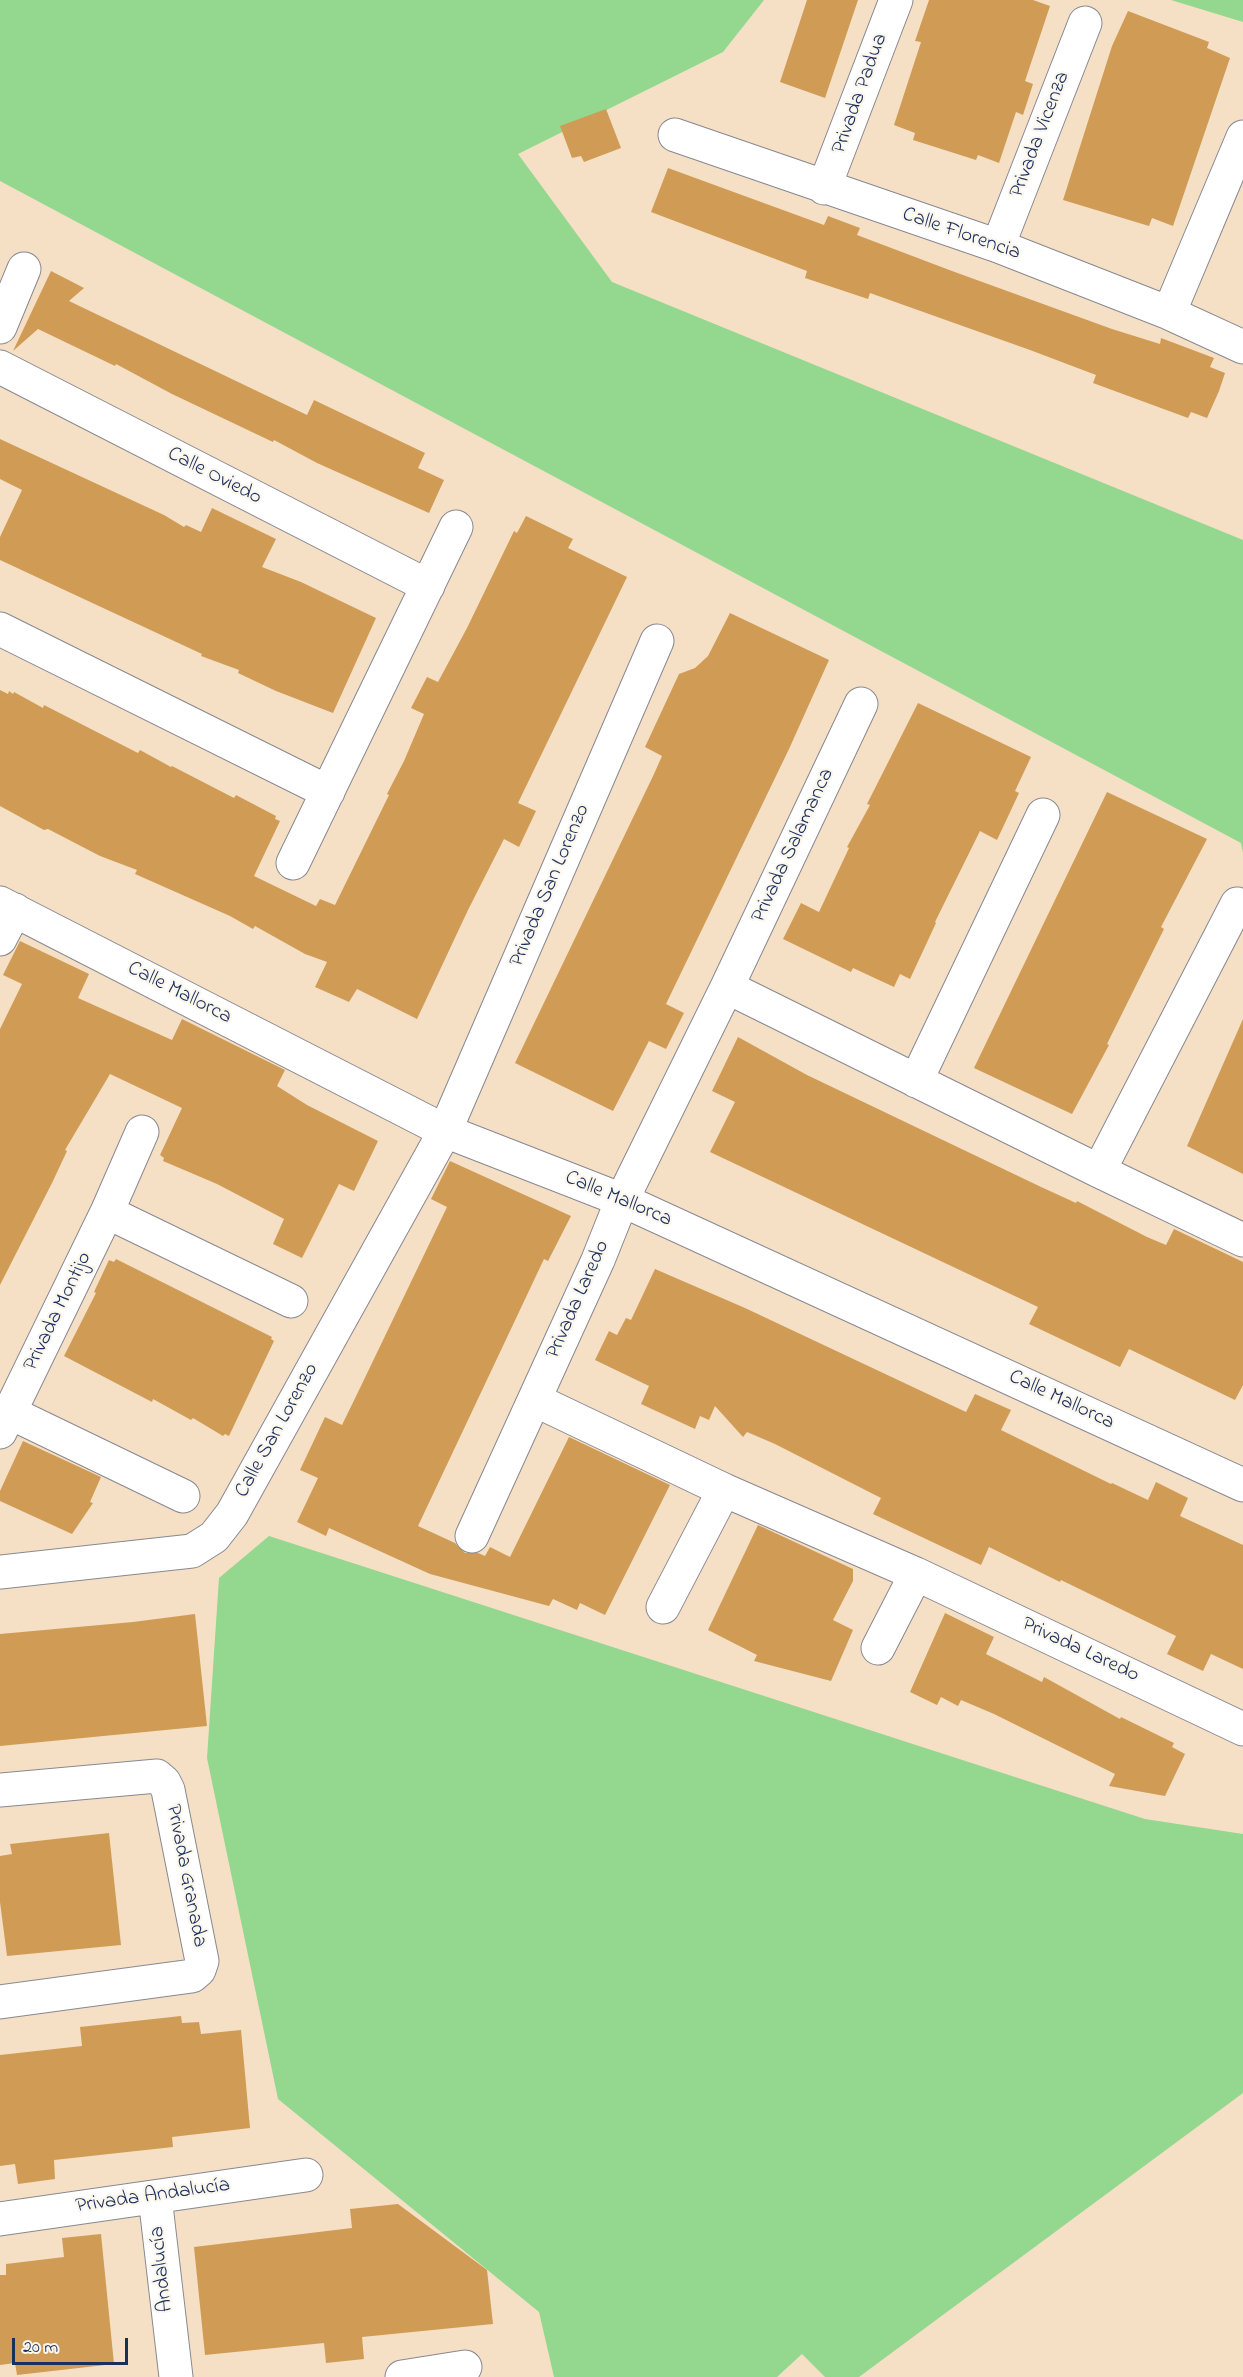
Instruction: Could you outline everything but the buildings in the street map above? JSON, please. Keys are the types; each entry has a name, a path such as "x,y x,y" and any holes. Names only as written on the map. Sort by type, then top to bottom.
{"street":[{"name":"Privada Padua","path":"824,188 896,0"},
{"name":"Privada Vicenza","path":"998,246 1085,23"},
{"name":"Calle Florencia","path":"675,135 998,246 1168,313 1243,346"},
{"path":"1168,313 1243,137"},
{"path":"0,327 24,269"},
{"name":"Calle Oviedo","path":"0,367 428,586"},
{"path":"293,863 456,527"},
{"path":"0,629 328,792"},
{"name":"Privada San Lorenzo","path":"446,1131 657,641"},
{"name":"Privada Salamanca","path":"622,1200 728,987 861,704"},
{"path":"916,1081 1043,815"},
{"path":"1099,1171 1237,904"},
{"path":"0,939 8,907"},
{"name":"Calle Mallorca","path":"8,907 446,1131 622,1200 1243,1485"},
{"path":"728,987 1243,1240"},
{"name":"Calle San Lorenzo","path":"0,1572 192,1551 214,1537 232,1514 446,1131"},
{"name":"Privada Montijo","path":"142,1132 108,1212 5,1423 183,1496"},
{"name":"Privada Laredo","path":"472,1536 598,1260 622,1200"},
{"path":"108,1212 291,1301"},
{"name":"Privada Laredo","path":"535,1400 724,1490 916,1574 1243,1728"},
{"path":"663,1607 724,1490"},
{"path":"878,1648 916,1574"},
{"name":"Privada Granada","path":"0,1790 157,1776 168,1790 202,1961 199,1970 192,1976 0,2002"},
{"name":"Privada Andalucía","path":"0,2219 306,2175"},
{"name":"Andalucía","path":"155,2197 176,2377"},
{"path":"402,2377 465,2367"}],"green space":[{"path":"0,0 764,0 723,52 518,154 612,282 1243,540 1243,853 1241,843 0,181"},
{"path":"1171,0 1243,0 1243,22"},
{"path":"269,1536 1145,1819 1243,1834 1243,2093 859,2377 825,2377 802,2354 777,2377 554,2377 539,2312 278,2099 207,1758 219,1578"}]}
